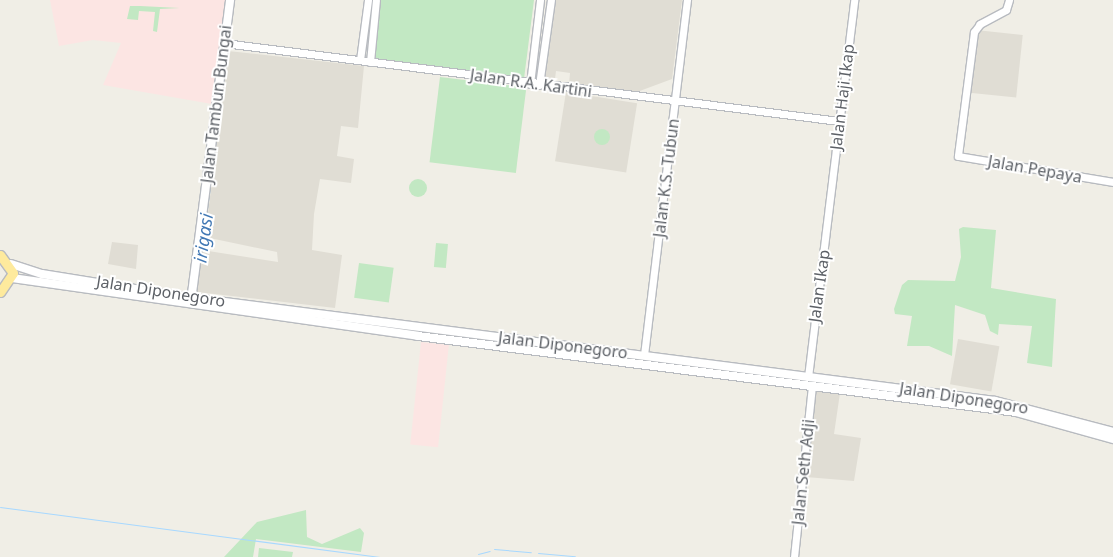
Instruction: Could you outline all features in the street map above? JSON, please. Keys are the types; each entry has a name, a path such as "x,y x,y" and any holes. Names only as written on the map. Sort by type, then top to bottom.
{"highway":[{"path":"0,254 11,264 12,278 0,292"}],"main road":[{"name":"Jalan Tambun Bungai","path":"191,301 230,0"},
{"name":"Jalan Diponegoro","path":"11,264 42,274 191,301 418,336 1016,412 1113,439"},
{"name":"Jalan Diponegoro","path":"12,278 589,348 915,390 1025,406 1113,432"},
{"path":"418,336 419,327"},
{"path":"463,342 464,333"},
{"path":"588,357 589,348"},
{"path":"891,397 892,387"},
{"path":"914,400 915,390"}],"street":[{"path":"360,60 370,5 376,0"},
{"path":"530,84 540,0"},
{"path":"539,85 551,0"},
{"name":"Jalan K.S. Tubun","path":"644,355 687,0"},
{"name":"Jalan Haji Ikap","path":"830,194 854,0"},
{"name":"Jalan Pepaya","path":"1009,0 1006,10 980,24 974,32 958,156 1113,182"},
{"path":"370,5 370,62"},
{"name":"Jalan R.A. Kartini","path":"224,43 530,84 839,121"},
{"name":"Jalan Ikap","path":"808,377 830,194"},
{"name":"Jalan Seth Adji","path":"794,557 812,386"}],"shaded area":[{"path":"50,0 225,0 212,104 103,85 121,43 93,40 59,46"},
{"path":"555,0 682,0 672,79 637,92 569,84 570,73 556,71 555,79 543,78"},
{"path":"976,30 1023,35 1016,98 969,93"},
{"path":"228,51 364,66 358,128 341,126 337,156 354,159 351,183 320,179 314,214 312,250 342,255 335,308 197,292 202,250 278,262 277,252 205,237"},
{"path":"566,92 637,103 626,172 555,161"},
{"path":"112,242 138,245 136,269 108,264"},
{"path":"958,339 999,346 991,392 950,384"},
{"path":"421,342 449,345 438,447 410,444"},
{"path":"814,390 840,393 834,434 861,438 854,481 806,477"}],"green space":[{"path":"379,0 534,0 524,79 373,58"},
{"path":"130,6 180,8 160,9 157,32 153,31 155,12 139,11 138,20 127,19"},
{"path":"440,77 526,88 516,173 430,162"},
{"path":"599,129 605,129 610,134 608,143 599,145 594,140 594,134"},
{"path":"418,179 426,184 427,188 422,196 418,197 410,192 409,188 414,180"},
{"path":"963,227 996,230 991,288 1056,299 1052,367 1027,363 1032,326 999,324 998,335 990,331 985,315 955,305 952,356 929,346 907,346 912,316 895,314 894,309 902,285 908,280 955,281 961,257 959,229"},
{"path":"436,243 448,244 446,268 434,267"},
{"path":"359,263 394,268 389,303 354,298"},
{"path":"306,510 307,537 322,544 360,528 364,533 361,552 256,539 253,557 224,557 257,522"},
{"path":"259,548 293,552 292,557 258,557"}],"waterway":[{"name":"irigasi","path":"217,133 218,123"},
{"name":"irigasi","path":"210,184 215,142"},
{"name":"irigasi","path":"196,290 210,187"},
{"path":"0,507 380,557"},
{"path":"494,549 531,552"},
{"path":"478,554 490,551"},
{"path":"538,553 575,556"}]}
